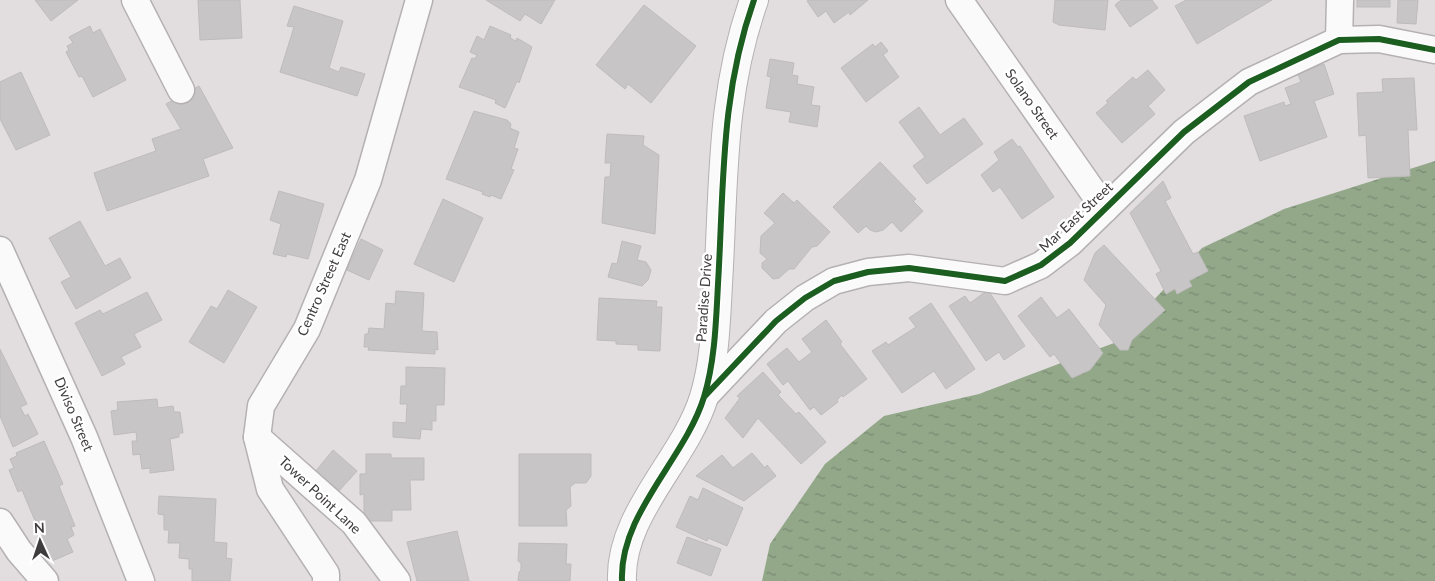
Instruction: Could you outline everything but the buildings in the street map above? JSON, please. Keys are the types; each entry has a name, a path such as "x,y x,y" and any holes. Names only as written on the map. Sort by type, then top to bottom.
{"street":[{"path":"135,0 181,90"},
{"name":"Centro Street East","path":"326,581 326,574 270,489 257,438 260,406 307,329 368,180 420,0"},
{"name":"Paradise Drive","path":"622,581 622,559 631,532 684,441 705,396 711,365 716,312 725,123 737,57 754,0"},
{"name":"Solano Street","path":"959,0 1105,209"},
{"path":"1339,40 1340,0"},
{"name":"Mar East Street","path":"705,396 776,321 805,298 834,281 868,272 909,268 1005,281 1041,266 1070,243 1184,132 1249,82 1339,40 1379,39 1435,50"},
{"name":"Diviso Street","path":"0,250 84,437 141,581"},
{"name":"Tower Point Lane","path":"257,438 354,523 397,581"},
{"path":"0,522 19,551 45,581"}],"water":[{"path":"1435,161 1435,581 762,581 770,544 825,464 884,416 979,394 1114,343 1202,248 1284,209"}],"cycle path":[{"path":"622,581 624,556 631,533 655,487 695,420 708,383 716,327 723,176 729,106 743,36 754,0"},
{"path":"705,396 776,321 805,298 834,281 868,272 909,268 1005,281 1041,265 1070,243 1184,132 1249,82 1339,40 1379,39 1435,50"}]}
